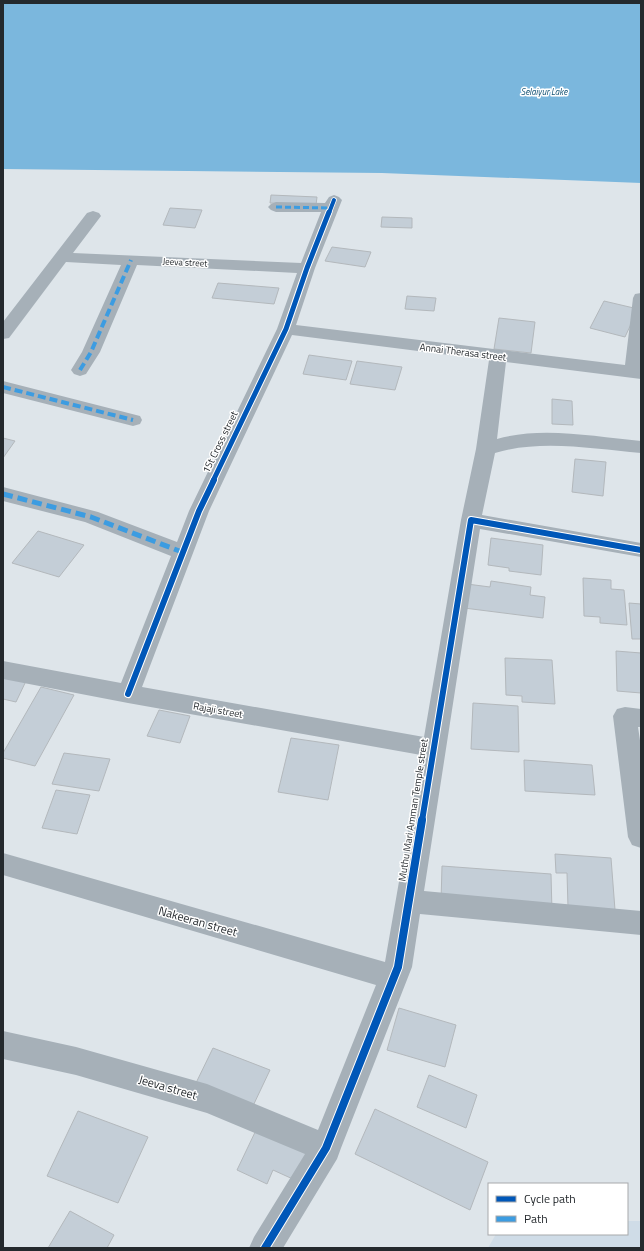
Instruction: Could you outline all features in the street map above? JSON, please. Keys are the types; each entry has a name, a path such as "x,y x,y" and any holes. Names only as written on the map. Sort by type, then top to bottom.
{"street":[{"name":"1St Cross street","path":"128,694 198,511 286,329 307,268 332,204 276,207"},
{"path":"3,334 93,216"},
{"name":"Jeeva street","path":"62,257 307,268"},
{"path":"80,370 91,352 131,260"},
{"path":"637,373 641,298"},
{"name":"Annai Therasa street","path":"286,329 637,373"},
{"name":"Muthu Mari Amman Temple street","path":"265,1248 326,1148 398,967 471,520 486,449 498,356"},
{"path":"3,387 133,420"},
{"path":"486,449 509,442 527,441 567,441 641,447"},
{"path":"3,494 91,517 182,552"},
{"path":"471,520 641,550"},
{"name":"Rajaji street","path":"3,670 128,694 434,748"},
{"path":"641,718 625,716 641,837"},
{"name":"Nakeeran street","path":"3,864 393,977"},
{"path":"409,901 641,922"},
{"name":"Jeeva street","path":"3,1045 76,1061 207,1099 326,1148"}],"shaded area":[{"path":"628,1221 641,1221 641,1248 488,1248 495,1235 628,1235"}],"water":[{"name":"Selaiyur Lake","path":"3,3 641,3 641,183 382,173 3,169"}],"building":[{"path":"271,195 317,197 316,205 270,203"},
{"path":"170,208 202,210 195,228 163,225"},
{"path":"382,217 412,218 412,228 381,227"},
{"path":"332,247 371,252 365,267 325,261"},
{"path":"218,283 279,288 274,304 212,298"},
{"path":"407,296 436,298 434,311 405,309"},
{"path":"604,301 638,309 625,337 590,328"},
{"path":"499,318 535,322 531,353 494,349"},
{"path":"309,355 352,361 346,380 303,374"},
{"path":"357,361 402,367 395,390 350,384"},
{"path":"552,399 572,401 573,425 552,424"},
{"path":"3,438 15,441 3,458"},
{"path":"575,459 606,462 603,496 572,492"},
{"path":"38,531 84,545 59,577 12,563"},
{"path":"491,538 543,545 541,575 509,571 509,568 488,565"},
{"path":"583,578 611,580 611,589 624,590 627,625 600,623 600,617 584,616"},
{"path":"491,581 531,587 530,595 545,597 543,618 464,608 467,584 490,587"},
{"path":"629,603 641,604 641,639 632,639"},
{"path":"616,651 641,653 641,693 617,691"},
{"path":"505,658 552,660 555,704 522,702 522,696 506,695"},
{"path":"3,677 26,681 16,702 3,699"},
{"path":"41,687 74,695 35,766 3,758 3,753"},
{"path":"473,703 518,706 519,752 471,749"},
{"path":"159,710 190,716 180,743 147,736"},
{"path":"291,738 339,745 328,800 278,792"},
{"path":"64,753 110,759 99,791 52,784"},
{"path":"524,760 592,765 595,795 525,791"},
{"path":"56,790 90,795 77,834 42,828"},
{"path":"555,854 611,858 615,910 568,907 567,873 556,873"},
{"path":"442,866 551,874 552,912 441,902"},
{"path":"399,1008 456,1025 445,1067 387,1050"},
{"path":"213,1048 270,1070 252,1108 195,1085"},
{"path":"429,1075 477,1095 466,1128 417,1107"},
{"path":"375,1109 488,1162 470,1210 355,1154"},
{"path":"78,1111 148,1137 118,1203 47,1176"},
{"path":"258,1126 309,1149 295,1180 273,1170 267,1184 237,1170"},
{"path":"70,1211 114,1235 107,1248 48,1248"}],"marked path":[{"path":"276,207 331,208"},
{"path":"80,370 91,352 131,260"},
{"path":"3,387 133,420"},
{"path":"3,494 91,517 182,552"}],"cycle path":[{"path":"128,694 199,511 286,329 307,268 334,200"},
{"path":"265,1248 326,1148 398,967 471,520 641,550"}]}
